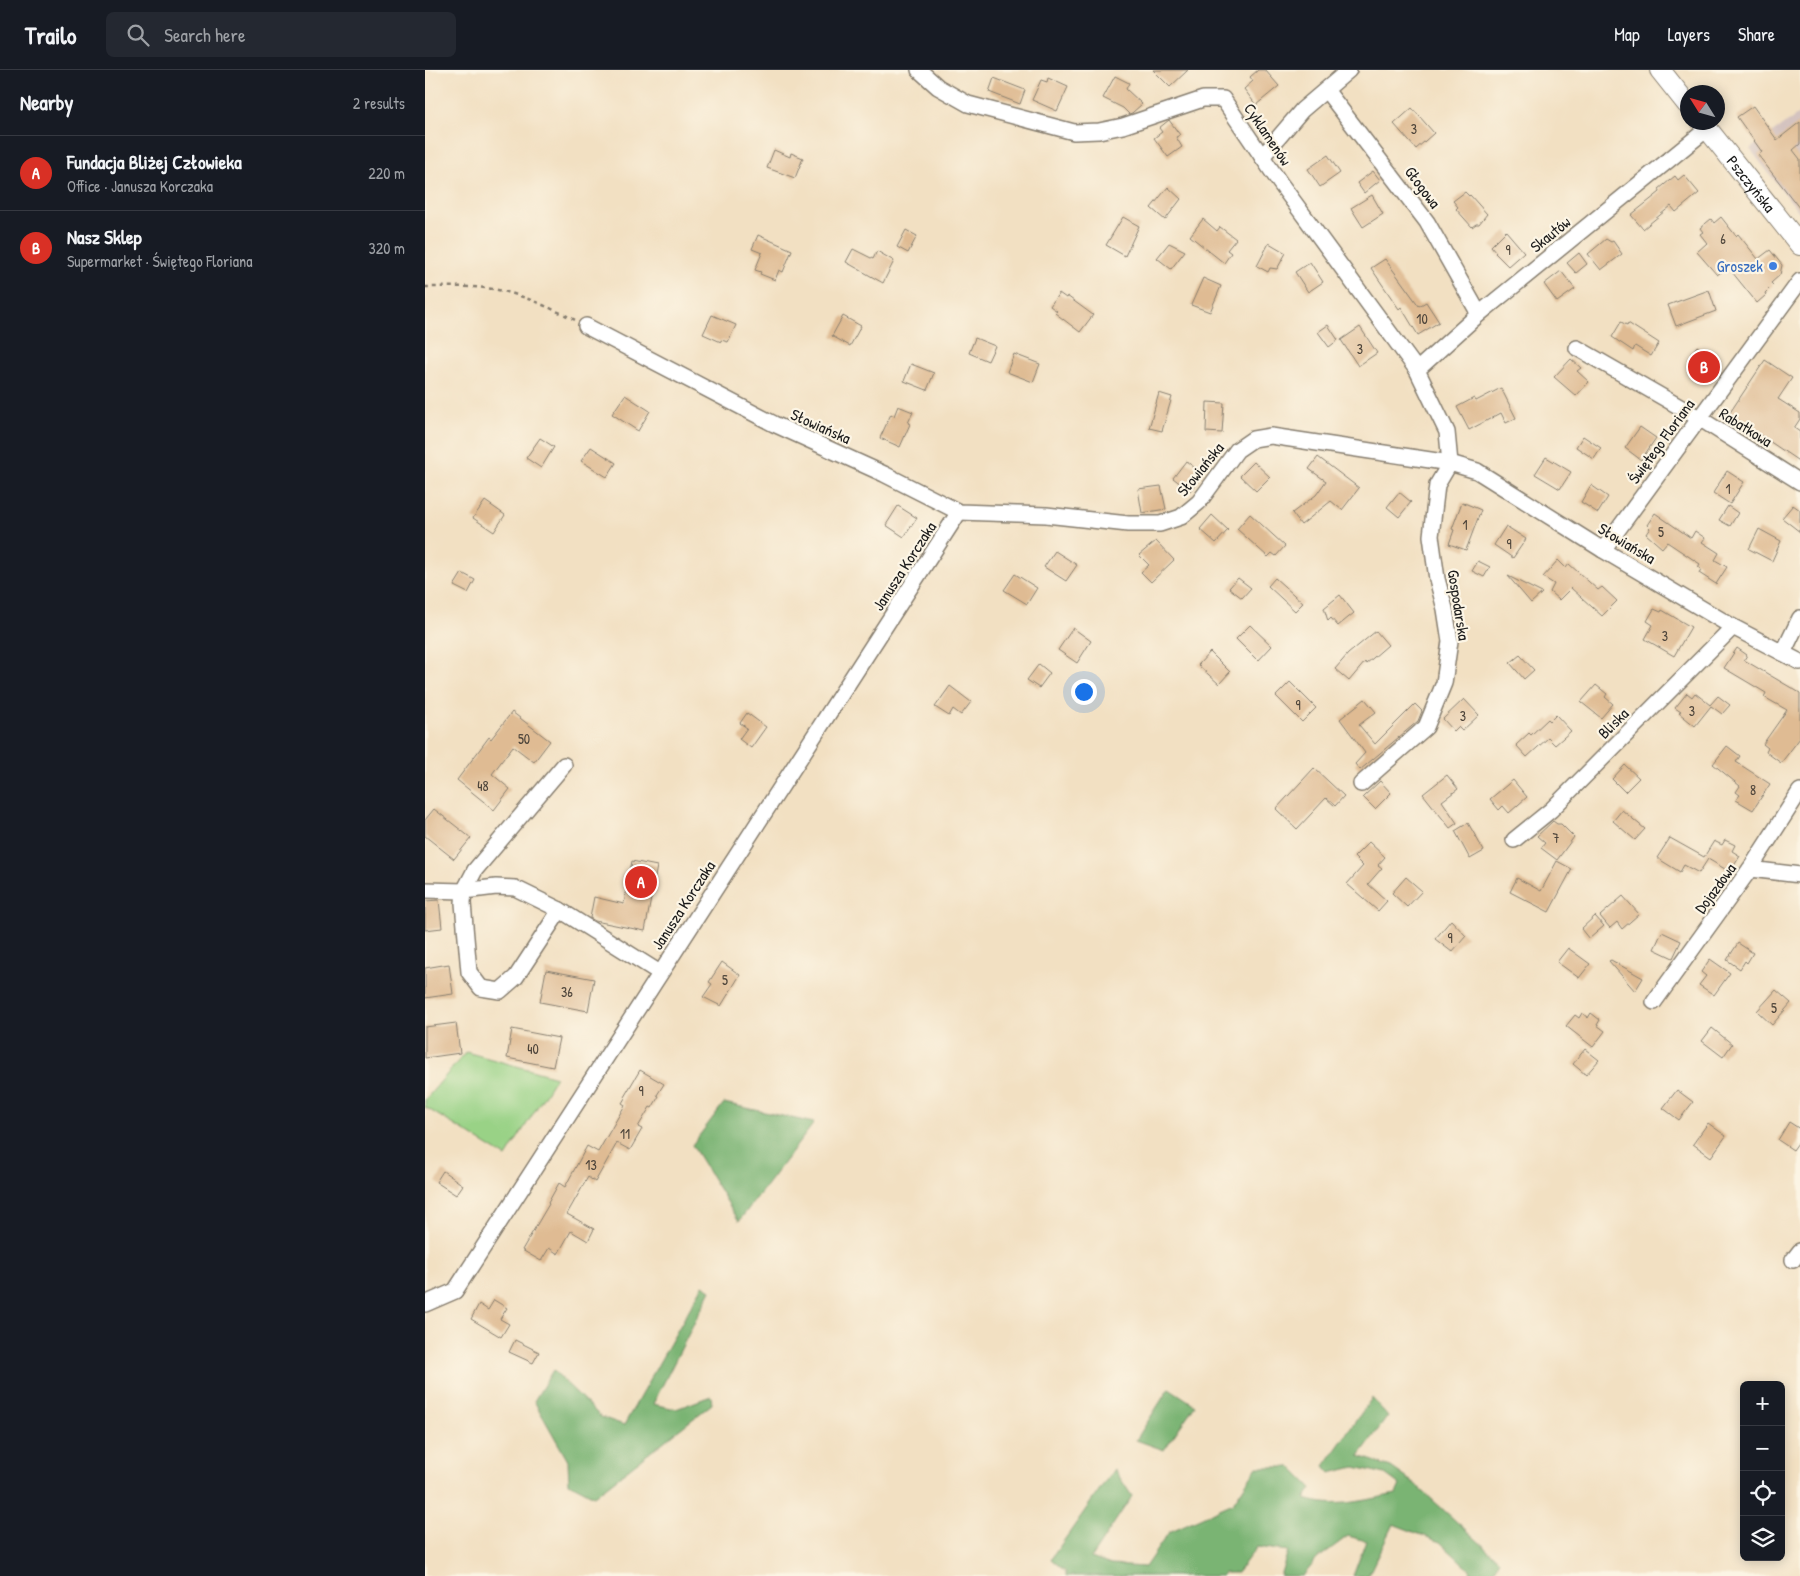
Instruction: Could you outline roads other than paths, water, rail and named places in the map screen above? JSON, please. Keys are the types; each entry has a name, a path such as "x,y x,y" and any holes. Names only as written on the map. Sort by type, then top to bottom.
{"main road":[{"path":"1660,70 1680,95"},
{"name":"Pszczyńska","path":"1707,130 1800,245"}],"street":[{"name":"Cyklamenów","path":"919,70 938,87 968,104 1074,132 1099,131 1123,126 1203,99 1223,99 1262,157 1417,370 1447,432 1450,463"},
{"path":"1262,157 1302,110 1349,70"},
{"name":"Głogowa","path":"1326,90 1427,222 1479,314"},
{"name":"Skautów","path":"1417,370 1479,314 1699,130"},
{"name":"Świętego Floriana","path":"1603,550 1800,281"},
{"name":"Słowiańska","path":"586,326 774,424 884,474 959,512 1046,515 1128,524 1160,524 1181,517 1199,502 1237,450 1253,439 1271,436 1450,463 1477,471 1603,550 1733,627 1800,662"},
{"name":"Rabatkowa","path":"1577,348 1699,418 1800,482"},
{"name":"Gospodarska","path":"1361,784 1426,727 1444,684 1450,641 1445,609 1437,579 1431,536 1437,485 1450,463"},
{"name":"Janusza Korczaka","path":"425,1304 455,1291 959,512"},
{"path":"1783,653 1800,618"},
{"name":"Bliska","path":"1514,840 1551,810 1733,627"},
{"path":"559,910 516,977 500,992 481,988 469,972 463,903 465,891 475,870 564,765"},
{"name":"Dojazdowa","path":"1654,1002 1750,869 1800,791"},
{"path":"1750,869 1800,875"},
{"path":"425,890 465,891 496,887 515,888 559,910 660,973"}],"place":[{"name":"Groszek","path":"1773,266"},
{"name":"Nasz Sklep","path":"1704,367"},
{"name":"Fundacja Bliżej Człowieka","path":"641,882"}]}
